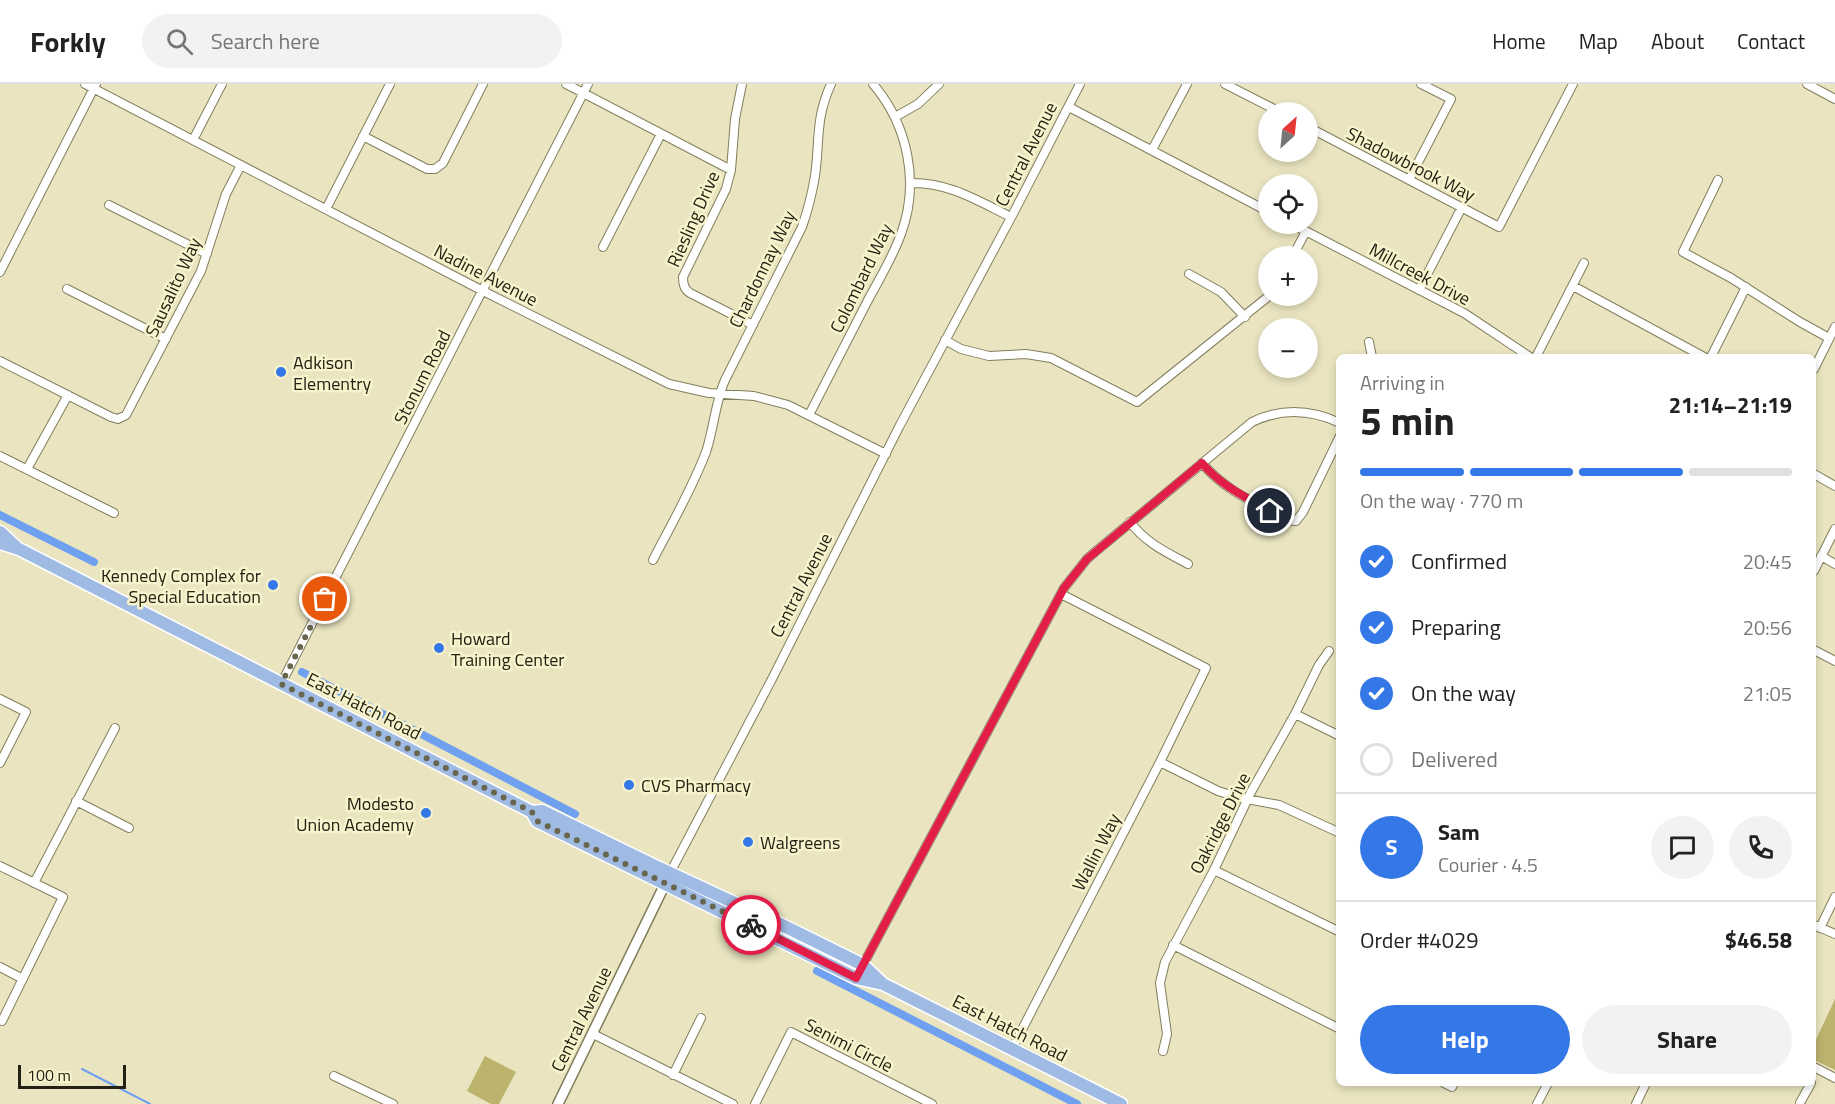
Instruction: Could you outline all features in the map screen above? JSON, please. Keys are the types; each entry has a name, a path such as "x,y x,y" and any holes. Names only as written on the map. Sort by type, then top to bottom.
{"main road":[{"name":"East Hatch Road","path":"0,532 19,549"},
{"name":"East Hatch Road","path":"0,543 19,549 532,812 542,811 856,978 883,984 1121,1104"},
{"name":"East Hatch Road","path":"668,878 782,925 863,965 883,984"}],"street":[{"name":"Nadine Avenue","path":"85,84 94,86 483,291 669,384 694,391 754,396 771,400 809,415 886,454"},
{"path":"193,140 222,84"},
{"path":"326,209 390,84"},
{"path":"363,136 427,169 435,169 442,163 483,84"},
{"path":"566,84 731,170"},
{"name":"Stonum Road","path":"281,684 588,84"},
{"name":"Riesling Drive","path":"742,84 735,120 731,170 721,203 683,277 683,282 690,293 753,325"},
{"name":"Chardonnay Way","path":"653,560 701,464 712,432 720,393 792,249 806,215 815,176 818,123 825,96 831,84"},
{"name":"Colombard Way","path":"809,415 901,234 906,217 910,183 907,150 895,117 873,84"},
{"path":"895,117 918,104 939,84"},
{"name":"Central Avenue","path":"558,1104 668,878 945,340 1080,84"},
{"path":"1152,150 1187,84"},
{"path":"1225,84 1260,102"},
{"path":"1409,180 1451,99 1421,84"},
{"name":"Shadowbrook Way","path":"1318,132 1499,227 1573,84"},
{"path":"1807,84 1835,99"},
{"path":"0,272 94,86"},
{"path":"1069,107 1258,206"},
{"path":"603,247 661,134"},
{"name":"Sausalito Way","path":"68,395 111,417 122,417 128,413 207,254 226,194 241,165"},
{"path":"1718,180 1683,252 1830,338"},
{"path":"910,183 938,184 950,188 1011,218"},
{"path":"109,205 207,254"},
{"path":"1419,290 1462,207"},
{"name":"Millcreek Drive","path":"1312,234 1464,313 1526,354"},
{"path":"1538,354 1584,263"},
{"path":"1189,274 1221,292 1245,316"},
{"path":"1573,286 1698,354"},
{"path":"1712,354 1746,287"},
{"path":"67,289 166,339"},
{"path":"945,340 967,351 988,356 1026,354 1051,358 1137,402 1258,305"},
{"path":"1816,365 1835,327"},
{"path":"1369,342 1371,354"},
{"path":"0,361 68,395 27,470"},
{"path":"856,978 1061,594 1087,559 1243,428 1260,418 1285,412 1307,412 1336,421"},
{"path":"1202,463 1224,485 1287,520 1296,521 1303,512 1336,444"},
{"path":"0,456 114,513"},
{"path":"1816,475 1835,486"},
{"path":"1130,522 1145,540 1188,564"},
{"path":"1816,567 1835,529"},
{"path":"1821,556 1835,564"},
{"name":"Wallin Way","path":"1012,1049 1206,668 1061,594"},
{"name":"Oakridge Drive","path":"1163,1051 1167,1034 1160,983 1165,962 1214,870 1248,799 1319,665 1329,651"},
{"path":"1816,651 1835,661"},
{"path":"0,699 26,712 0,763"},
{"path":"1295,714 1336,734"},
{"path":"34,883 115,728"},
{"path":"1160,762 1218,792 1279,805 1336,832"},
{"path":"76,801 129,828"},
{"path":"0,866 63,897 2,1021"},
{"path":"1214,870 1336,930"},
{"path":"1835,897 1816,926 1835,934"},
{"path":"1173,945 1336,1027"},
{"path":"0,968 23,979"},
{"path":"674,1075 701,1017"},
{"name":"Senimi Circle","path":"755,1104 791,1032 932,1104"},
{"path":"592,1034 733,1104"},
{"path":"1816,1068 1835,1078"},
{"path":"334,1076 393,1104"},
{"path":"1537,1104 1546,1086"},
{"path":"1636,1104 1645,1086"},
{"path":"1800,1103 1809,1086"}],"shaded area":[{"path":"1835,999 1835,1070 1816,1061 1816,1040"},
{"path":"485,1056 516,1072 499,1104 491,1104 467,1091"}],"waterway":[{"path":"0,515 94,562"},
{"path":"302,672 575,814"},
{"path":"817,971 1077,1104"},
{"path":"82,1069 150,1104"}],"way so far":[{"path":"325,599 281,684 532,812 537,821 751,925"}],"place":[{"name":"Adkison Elementry","path":"281,372"},
{"name":"Kennedy Complex for Special Education","path":"273,585"},
{"name":"Howard Training Center","path":"439,648"},
{"name":"CVS Pharmacy","path":"629,785"},
{"name":"Modesto Union Academy","path":"426,813"},
{"name":"Walgreens","path":"748,842"}],"route":[{"path":"751,925 856,978 1064,588 1087,559 1202,463 1224,485 1270,511"}]}
